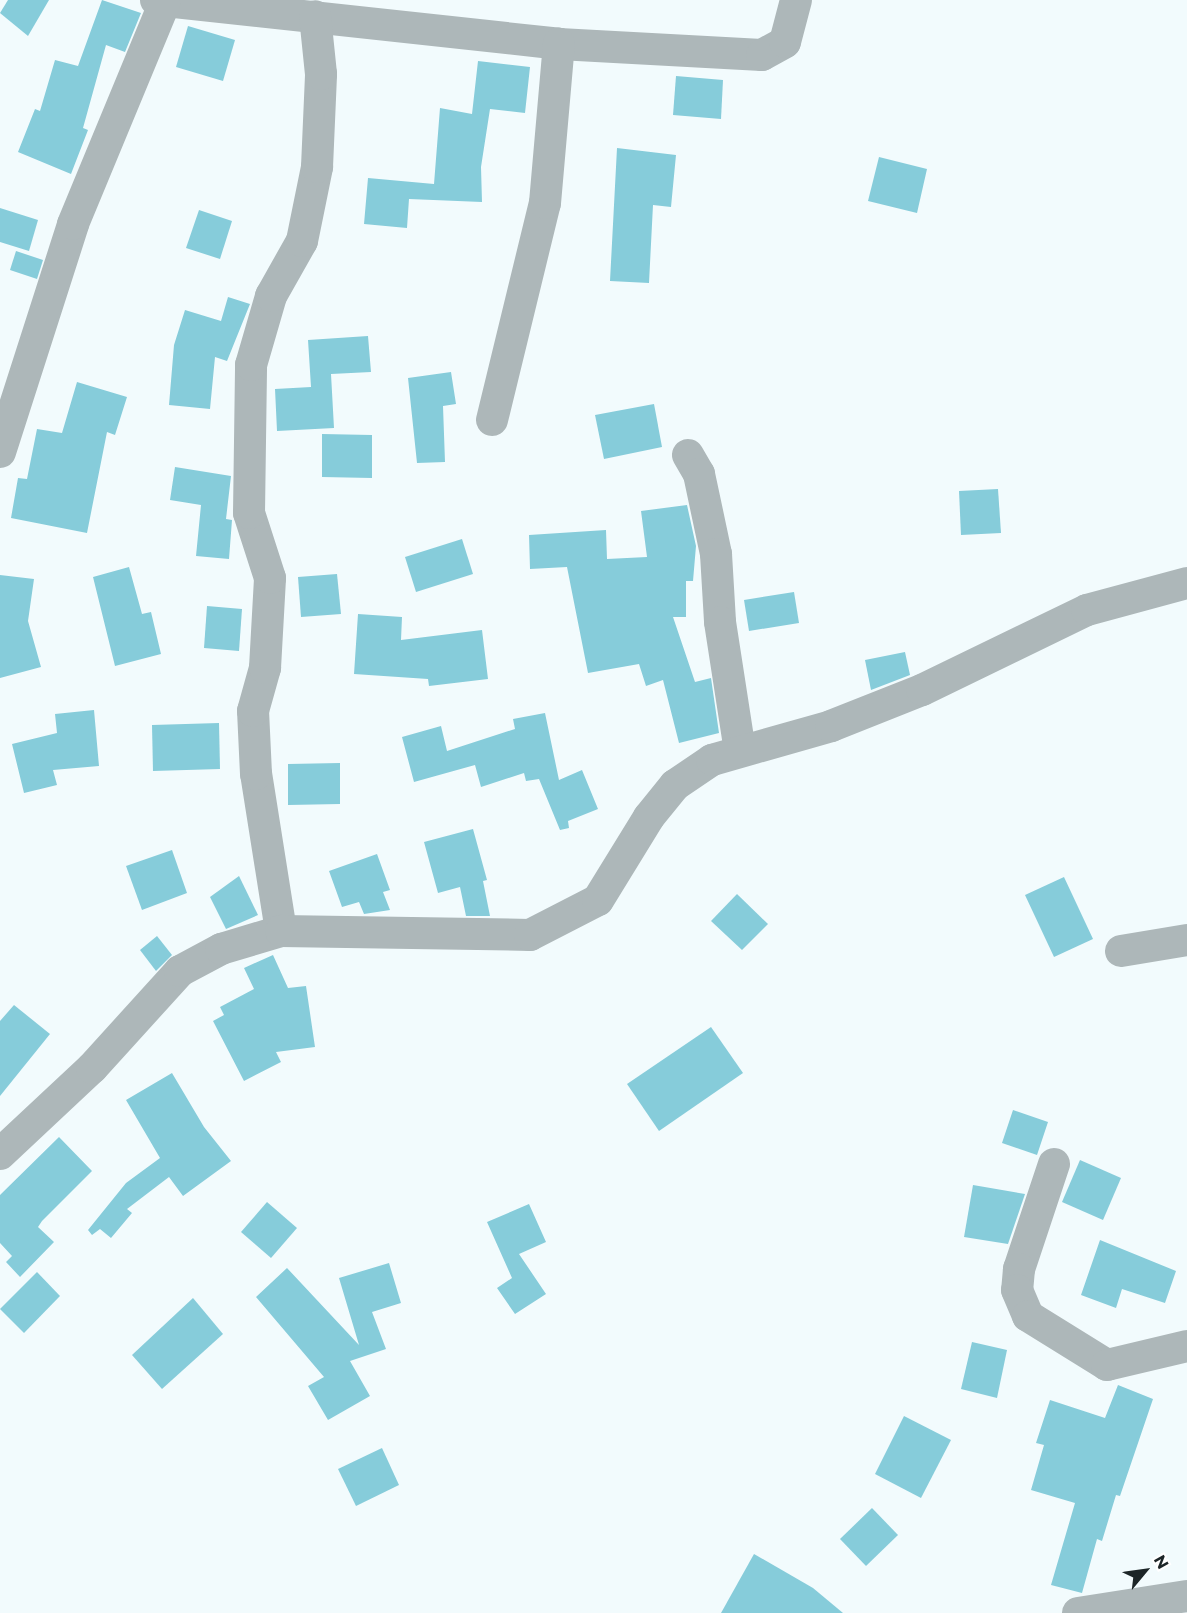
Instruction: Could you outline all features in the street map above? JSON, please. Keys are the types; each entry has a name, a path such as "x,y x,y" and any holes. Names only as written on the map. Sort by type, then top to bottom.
{"street":[{"path":"0,452 73,224 160,2 315,16 405,13 559,44 762,55 785,42 795,0"},
{"path":"281,931 256,774 252,711 265,668 270,578 249,513 251,365 271,296 302,241 318,166 321,74 315,16"},
{"path":"492,420 545,203 559,44"},
{"path":"688,455 699,474 716,554 720,622 740,752"},
{"path":"0,1154 92,1068 180,971 221,949 281,931 530,935 598,900 649,817 675,785 712,760 831,726 922,690 1087,610 1187,583"},
{"path":"1121,951 1187,940"},
{"path":"1054,1164 1019,1269 1017,1290 1028,1316 1107,1365 1187,1346"},
{"path":"1078,1613 1187,1596"}],"building":[{"path":"8,0 49,0 28,36 0,13"},
{"path":"102,0 141,13 125,52 106,45 83,128 88,130 71,174 18,152 35,109 40,111 55,60 78,66"},
{"path":"188,26 235,40 223,81 176,67"},
{"path":"478,61 530,67 525,113 490,109 481,167 482,202 409,199 407,228 364,224 368,178 434,184 440,108 472,114"},
{"path":"676,76 723,80 721,119 673,115"},
{"path":"617,148 676,155 671,207 653,205 649,283 610,281"},
{"path":"879,157 927,169 917,213 868,201"},
{"path":"0,208 38,220 29,251 0,242"},
{"path":"199,210 232,221 220,259 186,248"},
{"path":"16,251 43,260 37,279 10,270"},
{"path":"228,297 250,304 227,361 215,357 210,409 169,405 174,345 185,310 221,321"},
{"path":"368,336 371,372 331,374 334,428 277,431 275,389 311,387 308,340"},
{"path":"451,372 456,404 443,406 445,462 417,463 408,378"},
{"path":"77,382 127,397 115,435 107,432 87,533 11,518 18,478 27,479 37,429 62,433"},
{"path":"654,404 662,447 604,459 595,415"},
{"path":"322,434 372,435 372,478 322,477"},
{"path":"175,467 231,476 226,519 232,520 229,559 196,556 201,505 170,500"},
{"path":"998,489 1001,533 961,535 959,491"},
{"path":"687,505 696,546 693,581 686,581 686,617 673,617 695,682 711,678 719,733 679,743 663,680 646,686 639,664 588,673 567,567 530,569 529,535 606,530 607,559 647,557 641,511"},
{"path":"462,539 473,574 416,592 405,557"},
{"path":"129,567 142,614 151,612 161,654 115,666 93,577"},
{"path":"337,574 341,614 301,617 298,577"},
{"path":"0,575 34,579 28,621 41,667 0,678"},
{"path":"794,592 799,623 749,631 744,600"},
{"path":"207,606 242,609 239,651 204,648"},
{"path":"358,614 402,617 401,640 482,630 488,679 429,686 428,679 354,674"},
{"path":"905,652 910,675 871,690 865,660"},
{"path":"94,710 99,766 53,770 57,785 24,793 12,744 57,733 55,714"},
{"path":"545,713 559,780 582,770 598,809 568,821 569,828 560,830 539,779 526,781 524,773 481,787 475,765 414,782 402,737 441,726 447,751 515,729 513,719"},
{"path":"219,723 220,769 153,771 152,725"},
{"path":"340,763 340,804 288,805 288,764"},
{"path":"473,829 487,880 483,881 490,916 466,916 460,887 438,893 424,842"},
{"path":"172,850 187,893 142,910 126,866"},
{"path":"377,854 390,890 383,892 390,910 364,914 359,902 342,907 329,871"},
{"path":"239,876 258,915 226,929 210,897"},
{"path":"1064,877 1093,939 1054,957 1025,895"},
{"path":"737,894 768,924 742,950 711,921"},
{"path":"157,936 172,955 156,971 140,950"},
{"path":"273,955 288,988 306,986 315,1047 276,1052 281,1062 244,1081 213,1021 224,1015 220,1007 254,989 244,968"},
{"path":"14,1005 50,1034 0,1096 0,1021"},
{"path":"711,1027 743,1073 659,1131 627,1084"},
{"path":"172,1073 204,1127 231,1161 183,1196 169,1177 127,1209 132,1213 111,1238 100,1229 92,1235 88,1230 126,1183 160,1158 126,1100"},
{"path":"1013,1110 1048,1122 1037,1155 1002,1143"},
{"path":"59,1137 92,1171 42,1221 38,1227 54,1242 20,1277 6,1262 12,1256 0,1243 0,1195"},
{"path":"1080,1160 1121,1178 1103,1220 1062,1202"},
{"path":"973,1185 1025,1194 1008,1244 964,1237"},
{"path":"267,1202 297,1228 271,1258 241,1232"},
{"path":"529,1204 546,1242 519,1254 546,1294 515,1314 497,1288 512,1278 487,1222"},
{"path":"1100,1240 1176,1271 1165,1303 1122,1289 1116,1308 1081,1295"},
{"path":"389,1263 401,1303 372,1312 386,1349 350,1361 370,1396 328,1420 308,1386 324,1377 256,1297 287,1268 359,1345 339,1278"},
{"path":"37,1272 60,1296 24,1333 0,1309"},
{"path":"193,1298 223,1334 162,1389 132,1355"},
{"path":"972,1342 1007,1350 997,1398 961,1389"},
{"path":"1118,1385 1153,1399 1120,1496 1116,1495 1102,1541 1097,1539 1082,1593 1051,1585 1075,1503 1031,1490 1044,1445 1036,1443 1050,1400 1105,1418"},
{"path":"904,1416 951,1440 921,1498 875,1474"},
{"path":"382,1448 399,1485 356,1506 338,1469"},
{"path":"872,1508 898,1535 866,1566 840,1539"},
{"path":"754,1554 813,1588 843,1613 721,1613"}]}
